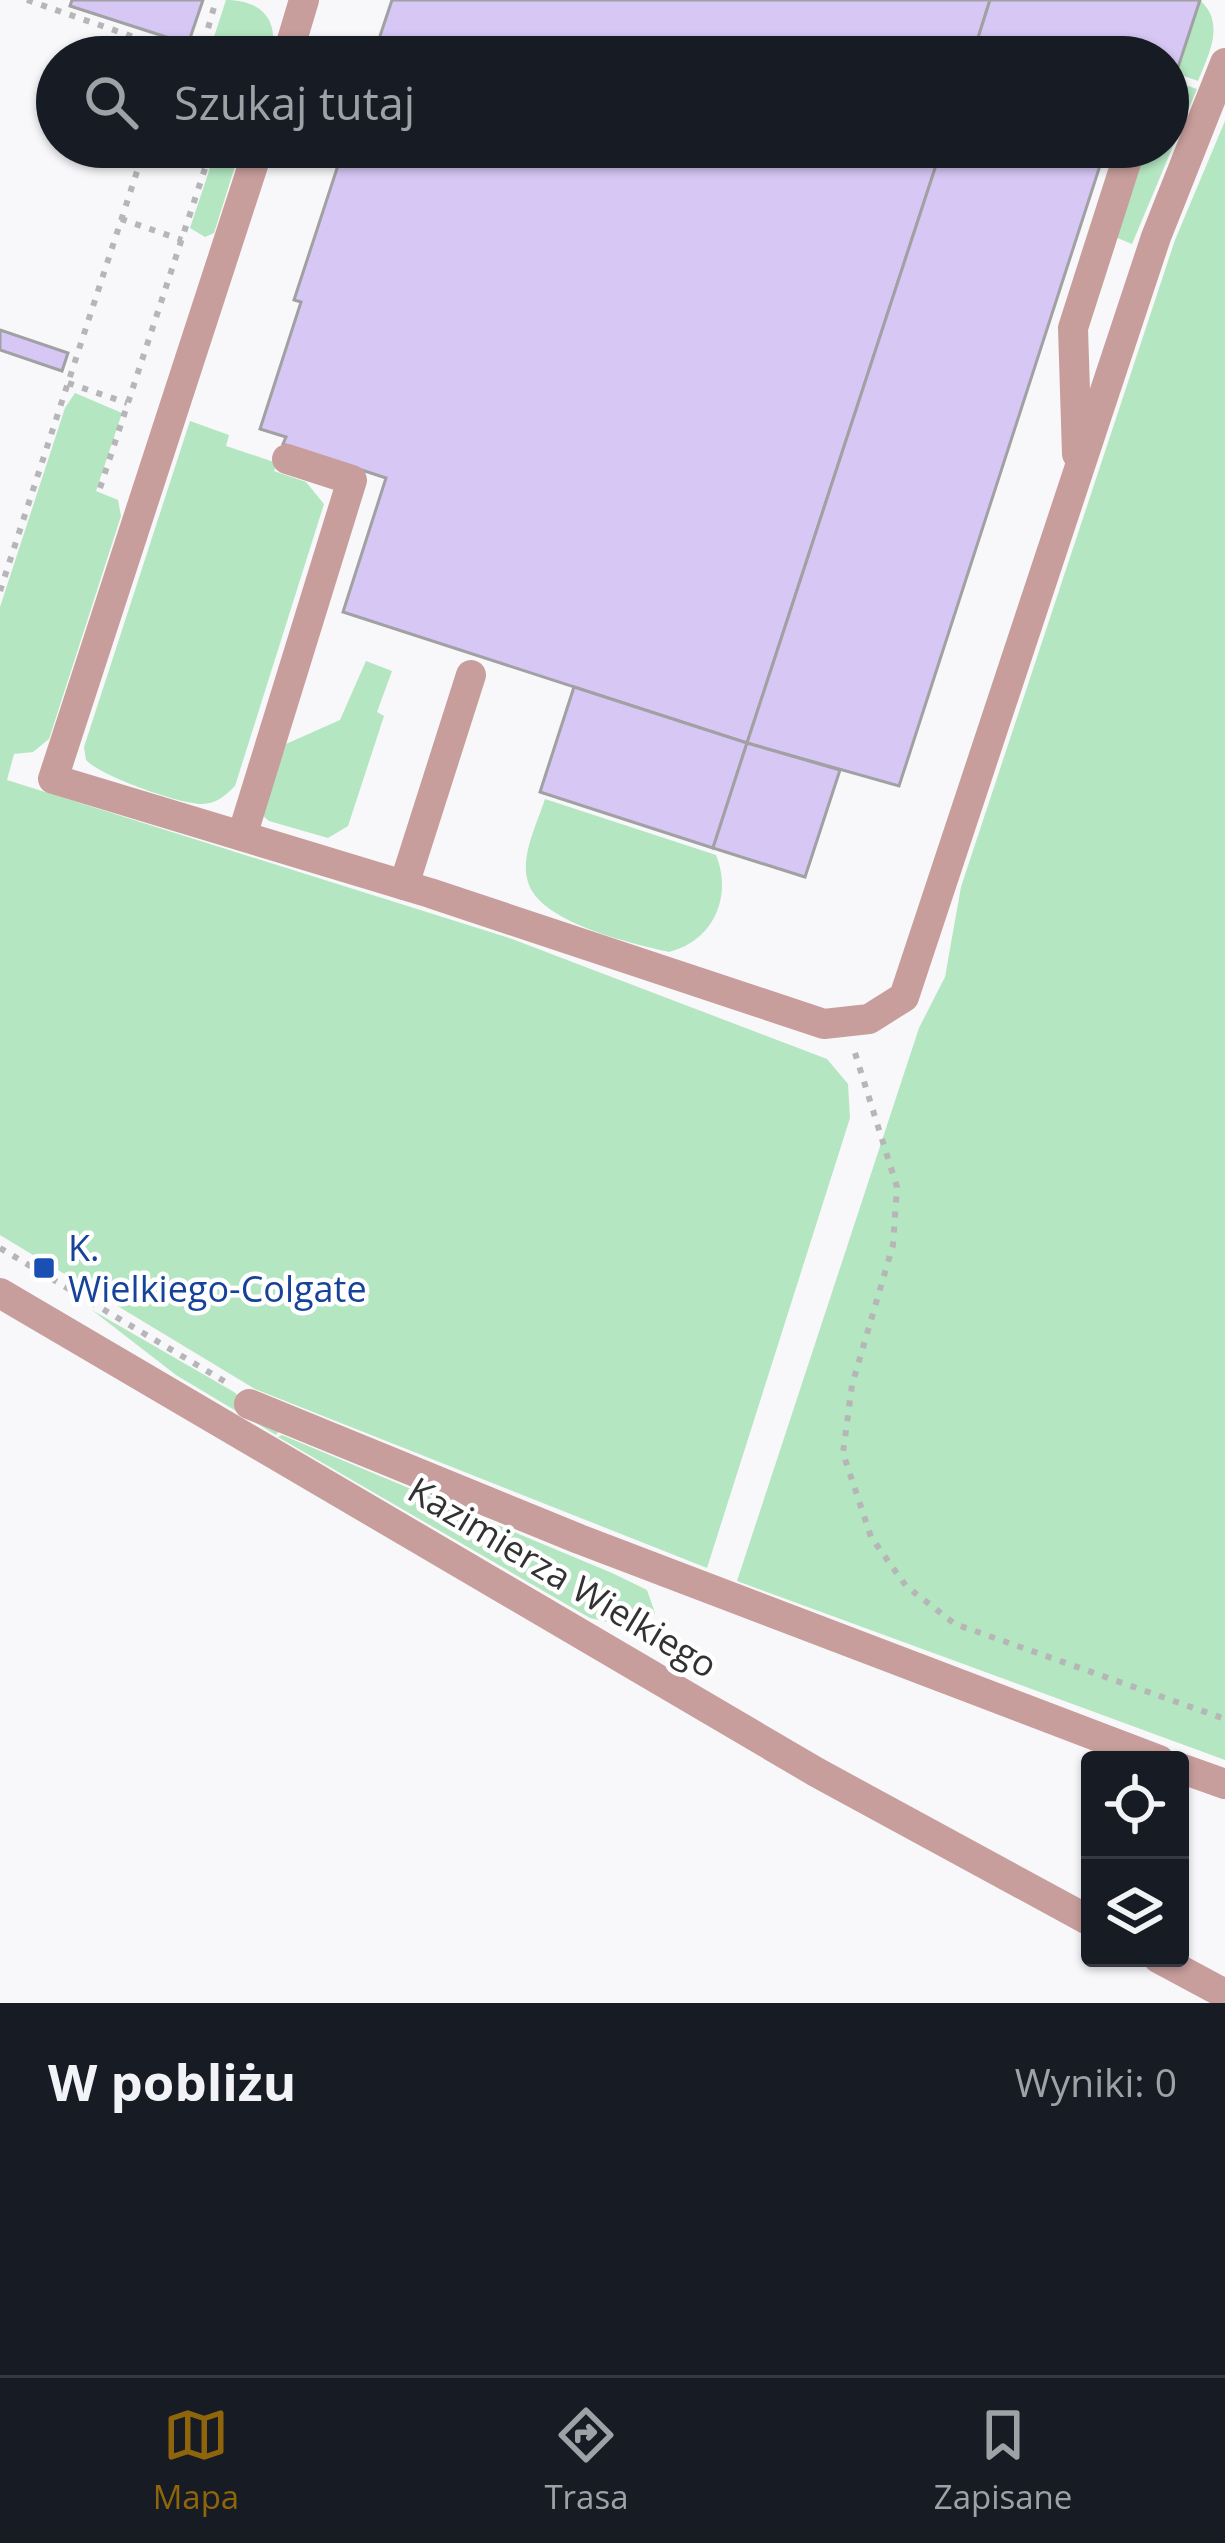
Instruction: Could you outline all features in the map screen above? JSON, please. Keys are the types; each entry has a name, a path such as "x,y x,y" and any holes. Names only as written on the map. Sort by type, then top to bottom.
{"street":[{"path":"293,36 304,0"},
{"path":"1189,154 1225,63"},
{"path":"252,168 53,779 404,885 785,1015 824,1024 869,1019 904,997 1156,237 1183,168"},
{"path":"1078,478 1073,328 1123,168"},
{"path":"242,836 352,480 287,459"},
{"path":"404,885 471,675"},
{"name":"Kazimierza Wielkiego","path":"0,1293 816,1772 1081,1916"},
{"path":"249,1404 579,1539 1136,1751"},
{"path":"1189,1771 1225,1784"},
{"path":"1175,1967 1225,1994"}],"path":[{"path":"28,0 126,36"},
{"path":"203,36 216,0"},
{"path":"0,591 138,168"},
{"path":"100,488 205,168"},
{"path":"121,219 182,240"},
{"path":"68,383 128,403"},
{"path":"842,1022 874,1102 897,1186 893,1245 852,1385 843,1453 871,1537 906,1586 955,1624 1225,1718"},
{"path":"0,1248 249,1396 249,1404"}],"green space":[{"path":"226,0 259,9 273,33 273,36 214,36"},
{"path":"1200,0 1214,28 1198,81 1189,78 1188,36"},
{"path":"1225,121 1225,1760 737,1581 919,1028 945,977 961,887 1175,240"},
{"path":"210,168 234,168 214,233 205,237 190,228"},
{"path":"1137,168 1164,168 1132,244 1115,237"},
{"path":"75,393 122,413 96,491 118,500 121,516 49,739 33,752 14,754 7,780 512,939 827,1059 848,1084 850,1118 707,1568 255,1389 0,1235 0,607 65,408"},
{"path":"190,421 229,435 226,446 277,463 274,471 306,482 324,504 235,786 216,801 202,804 107,774 86,760 84,747"},
{"path":"366,661 392,671 377,712 384,716 348,826 328,838 269,821 262,815 286,744 340,720"},
{"path":"545,799 716,855 722,886 708,928 669,952 589,929 550,909 536,896 526,872 530,840"},
{"path":"92,1310 234,1392 279,1431 276,1435 176,1375"},
{"path":"278,1437 612,1573 647,1590 655,1613 643,1630 590,1618"}],"building":[{"path":"72,0 203,0 191,36 163,36 70,6"},
{"path":"392,0 990,0 979,36 380,36"},
{"path":"990,0 1200,0 1188,36 979,36"},
{"path":"337,168 935,168 747,743 343,612 386,478 283,444 286,437 260,429 301,302 294,300"},
{"path":"935,168 1099,168 899,786 747,743"},
{"path":"0,330 68,353 62,371 0,350"},
{"path":"574,687 747,743 713,848 540,792"},
{"path":"747,743 840,770 805,877 713,848"}],"place":[{"name":"K. Wielkiego-Colgate","path":"44,1268"}]}
